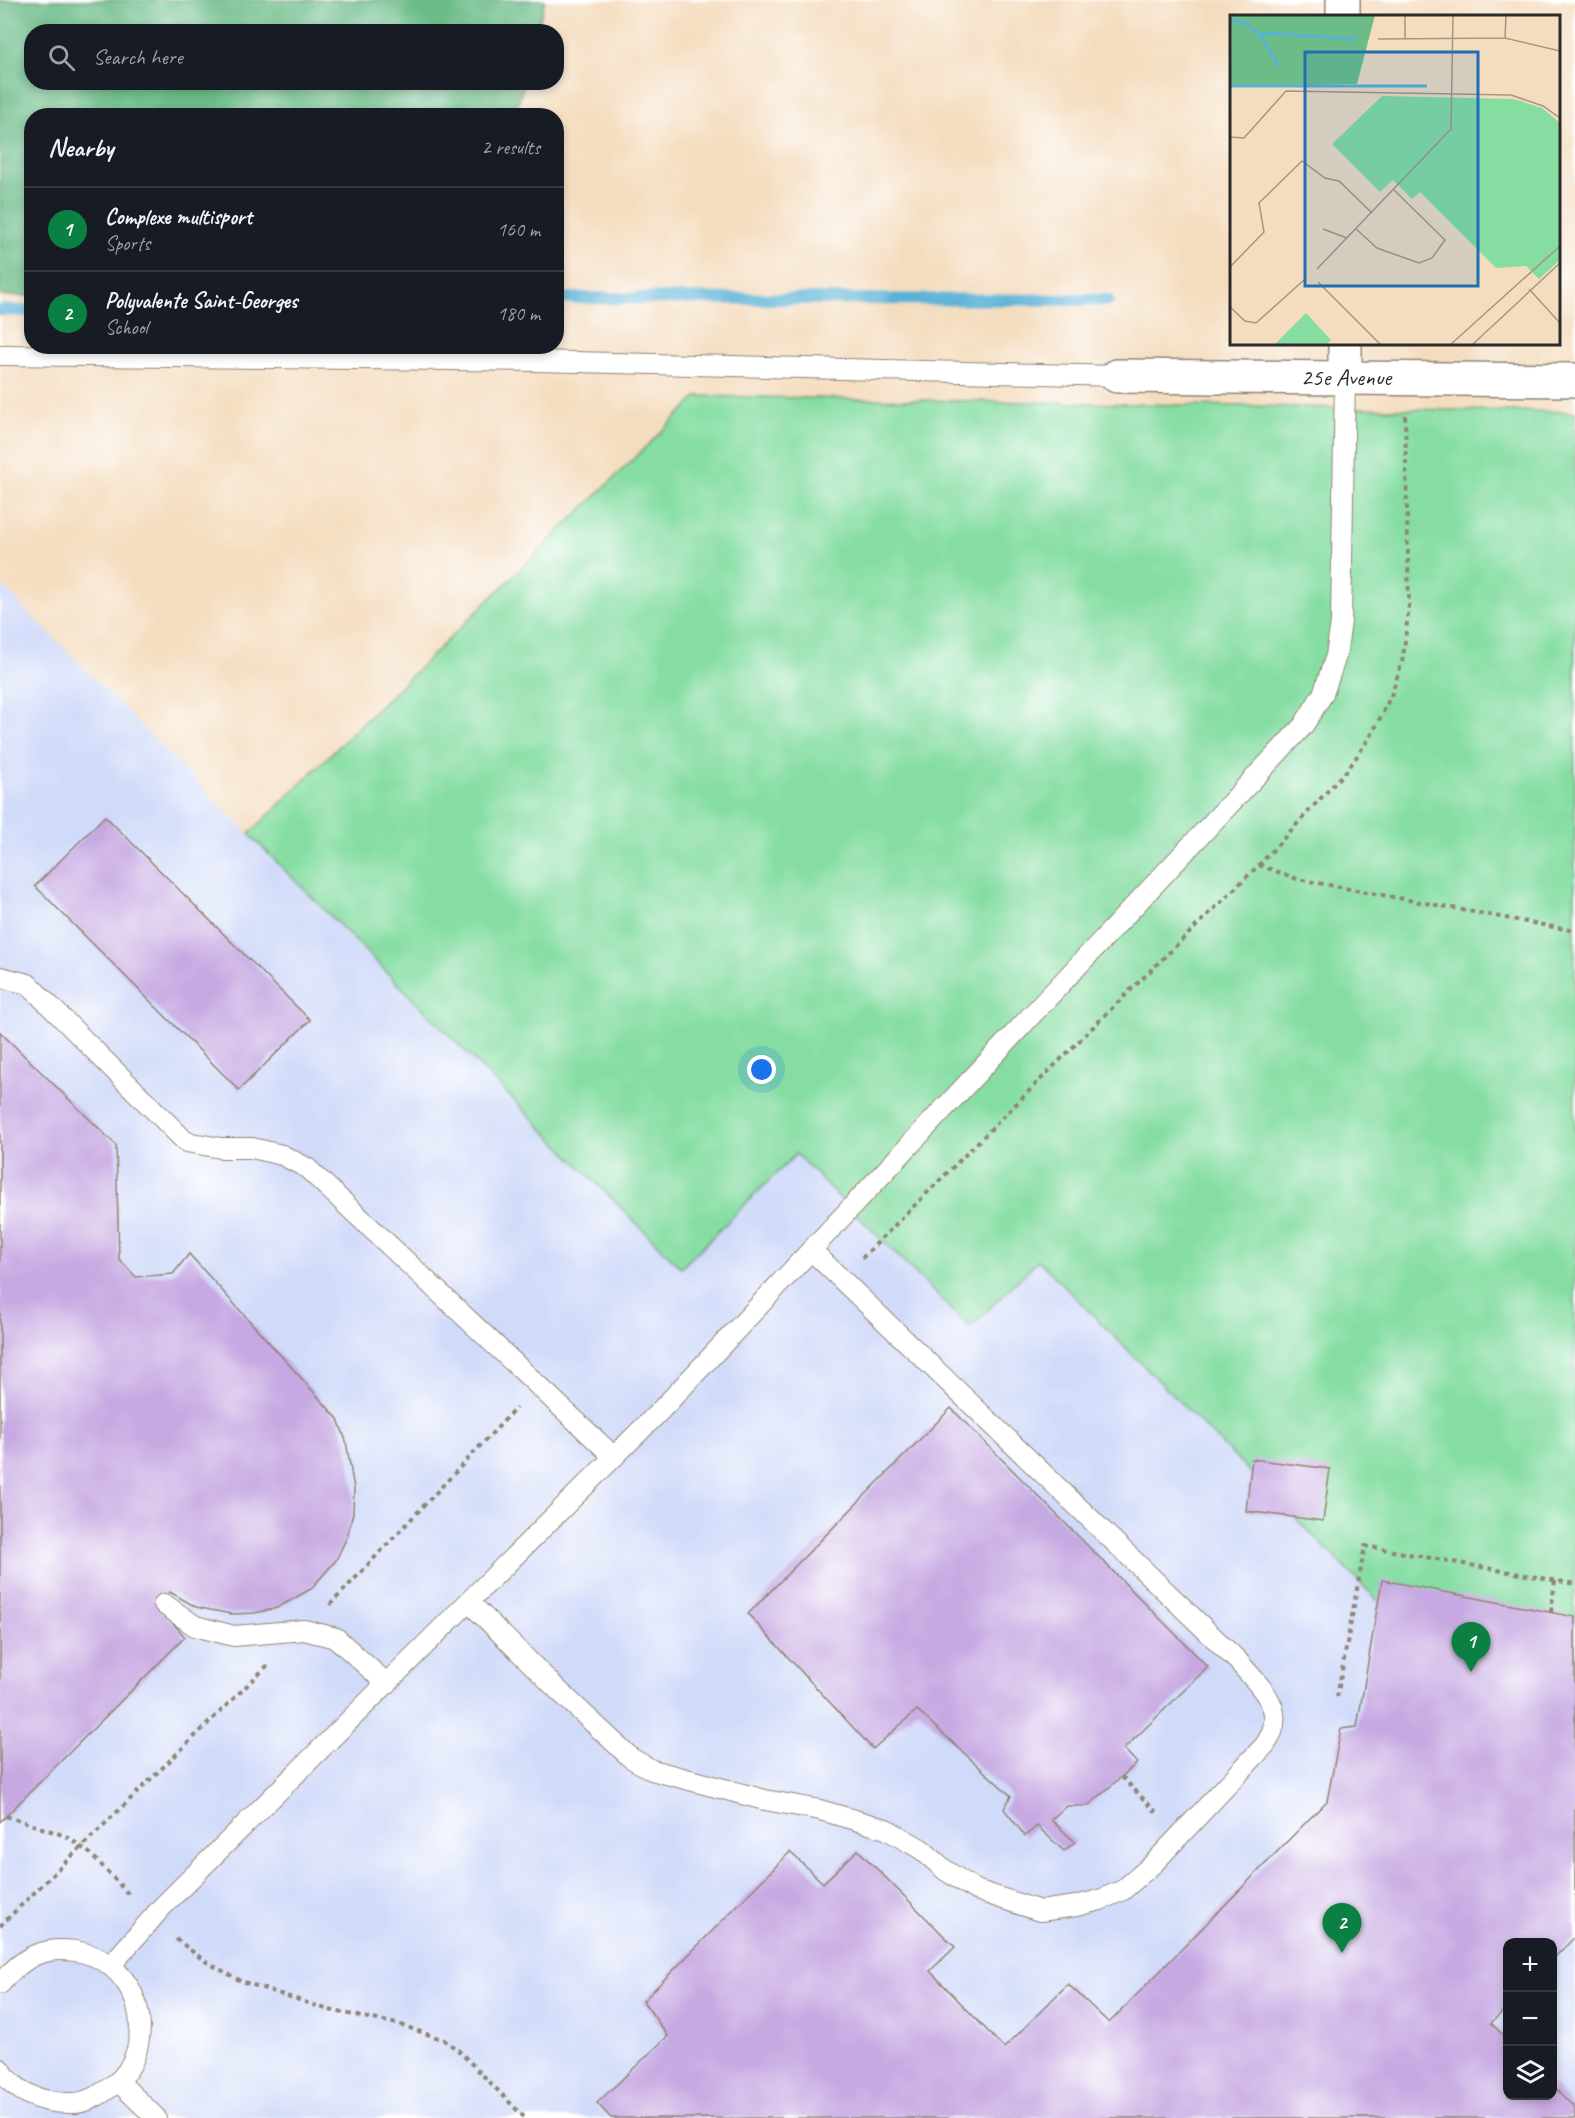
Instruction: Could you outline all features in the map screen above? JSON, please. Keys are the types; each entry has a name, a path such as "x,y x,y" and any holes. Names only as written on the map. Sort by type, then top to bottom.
{"street":[{"path":"1345,345 1345,377"},
{"name":"25e Avenue","path":"1117,376 1575,380"}],"lane":[{"path":"0,355 537,361 1117,376"},
{"path":"111,1965 153,1917 614,1457 812,1250 1303,726 1323,694 1336,656 1341,622 1345,377"},
{"path":"0,977 28,984 186,1142 221,1148 252,1148 282,1155 307,1168 614,1457"},
{"path":"469,1602 631,1758 652,1770 765,1800 820,1810 886,1829 921,1849 945,1870 976,1890 1040,1911 1100,1900 1122,1890 1154,1864 1273,1734 1275,1711 1270,1699 1238,1661 812,1250"},
{"path":"164,1604 195,1626 234,1636 304,1630 336,1638 387,1684"},
{"path":"0,1984 13,1968 36,1955 61,1949 88,1953 111,1965 129,1984 139,2008 141,2035 134,2060 119,2082 98,2096 75,2103 50,2103 27,2095 7,2080 0,2069"},
{"path":"119,2082 156,2118"}],"path":[{"path":"1259,865 1297,879 1575,931"},
{"path":"344,1591 537,1386"},
{"path":"1337,1697 1365,1546 1575,1584"},
{"path":"1551,1612 1555,1580"},
{"path":"0,1926 271,1662"},
{"path":"1122,1777 1179,1836"},
{"path":"6,1816 66,1836 92,1854 153,1917 205,1961 241,1981 329,2010 398,2024 444,2040 458,2050 525,2118"}],"shaded area":[{"path":"0,584 680,1268 796,1154 970,1328 1038,1260 1575,1798 1575,2118 0,2118"}],"green space":[{"path":"0,0 545,0 539,24 24,24 24,90 522,90 517,108 24,108 24,296 0,296"},
{"path":"698,396 1575,412 1575,1798 1038,1260 970,1328 796,1154 681,1268 249,834"}],"building":[{"path":"105,816 310,1020 239,1090 35,886"},
{"path":"0,1032 116,1145 119,1259 136,1277 173,1274 189,1254 338,1419 346,1441 354,1489 353,1513 347,1537 336,1560 311,1589 277,1608 255,1613 231,1614 196,1607 170,1592 161,1610 185,1637 0,1822"},
{"path":"951,1408 1208,1667 1124,1749 1137,1763 1088,1806 1066,1806 1051,1820 1075,1842 1064,1851 1037,1826 1025,1836 1004,1809 1011,1796 917,1710 873,1749 748,1614"},
{"path":"1252,1459 1330,1469 1323,1521 1246,1511"},
{"path":"1382,1580 1575,1617 1575,1937 1557,1955 1557,1938 1503,1938 1503,2011 1491,2023 1503,2035 1503,2100 1557,2100 1557,2090 1575,2108 1575,2118 611,2118 597,2103 668,2036 643,2001 790,1852 823,1883 858,1850 955,1947 930,1971 1004,2048 1068,1984 1109,2023 1327,1801 1341,1729 1357,1727"}],"waterway":[{"path":"564,298 1108,300"},
{"path":"0,310 24,311"}],"place":[{"name":"Complexe multisport","path":"1471,1672"},
{"name":"Polyvalente Saint-Georges","path":"1342,1953"}]}
